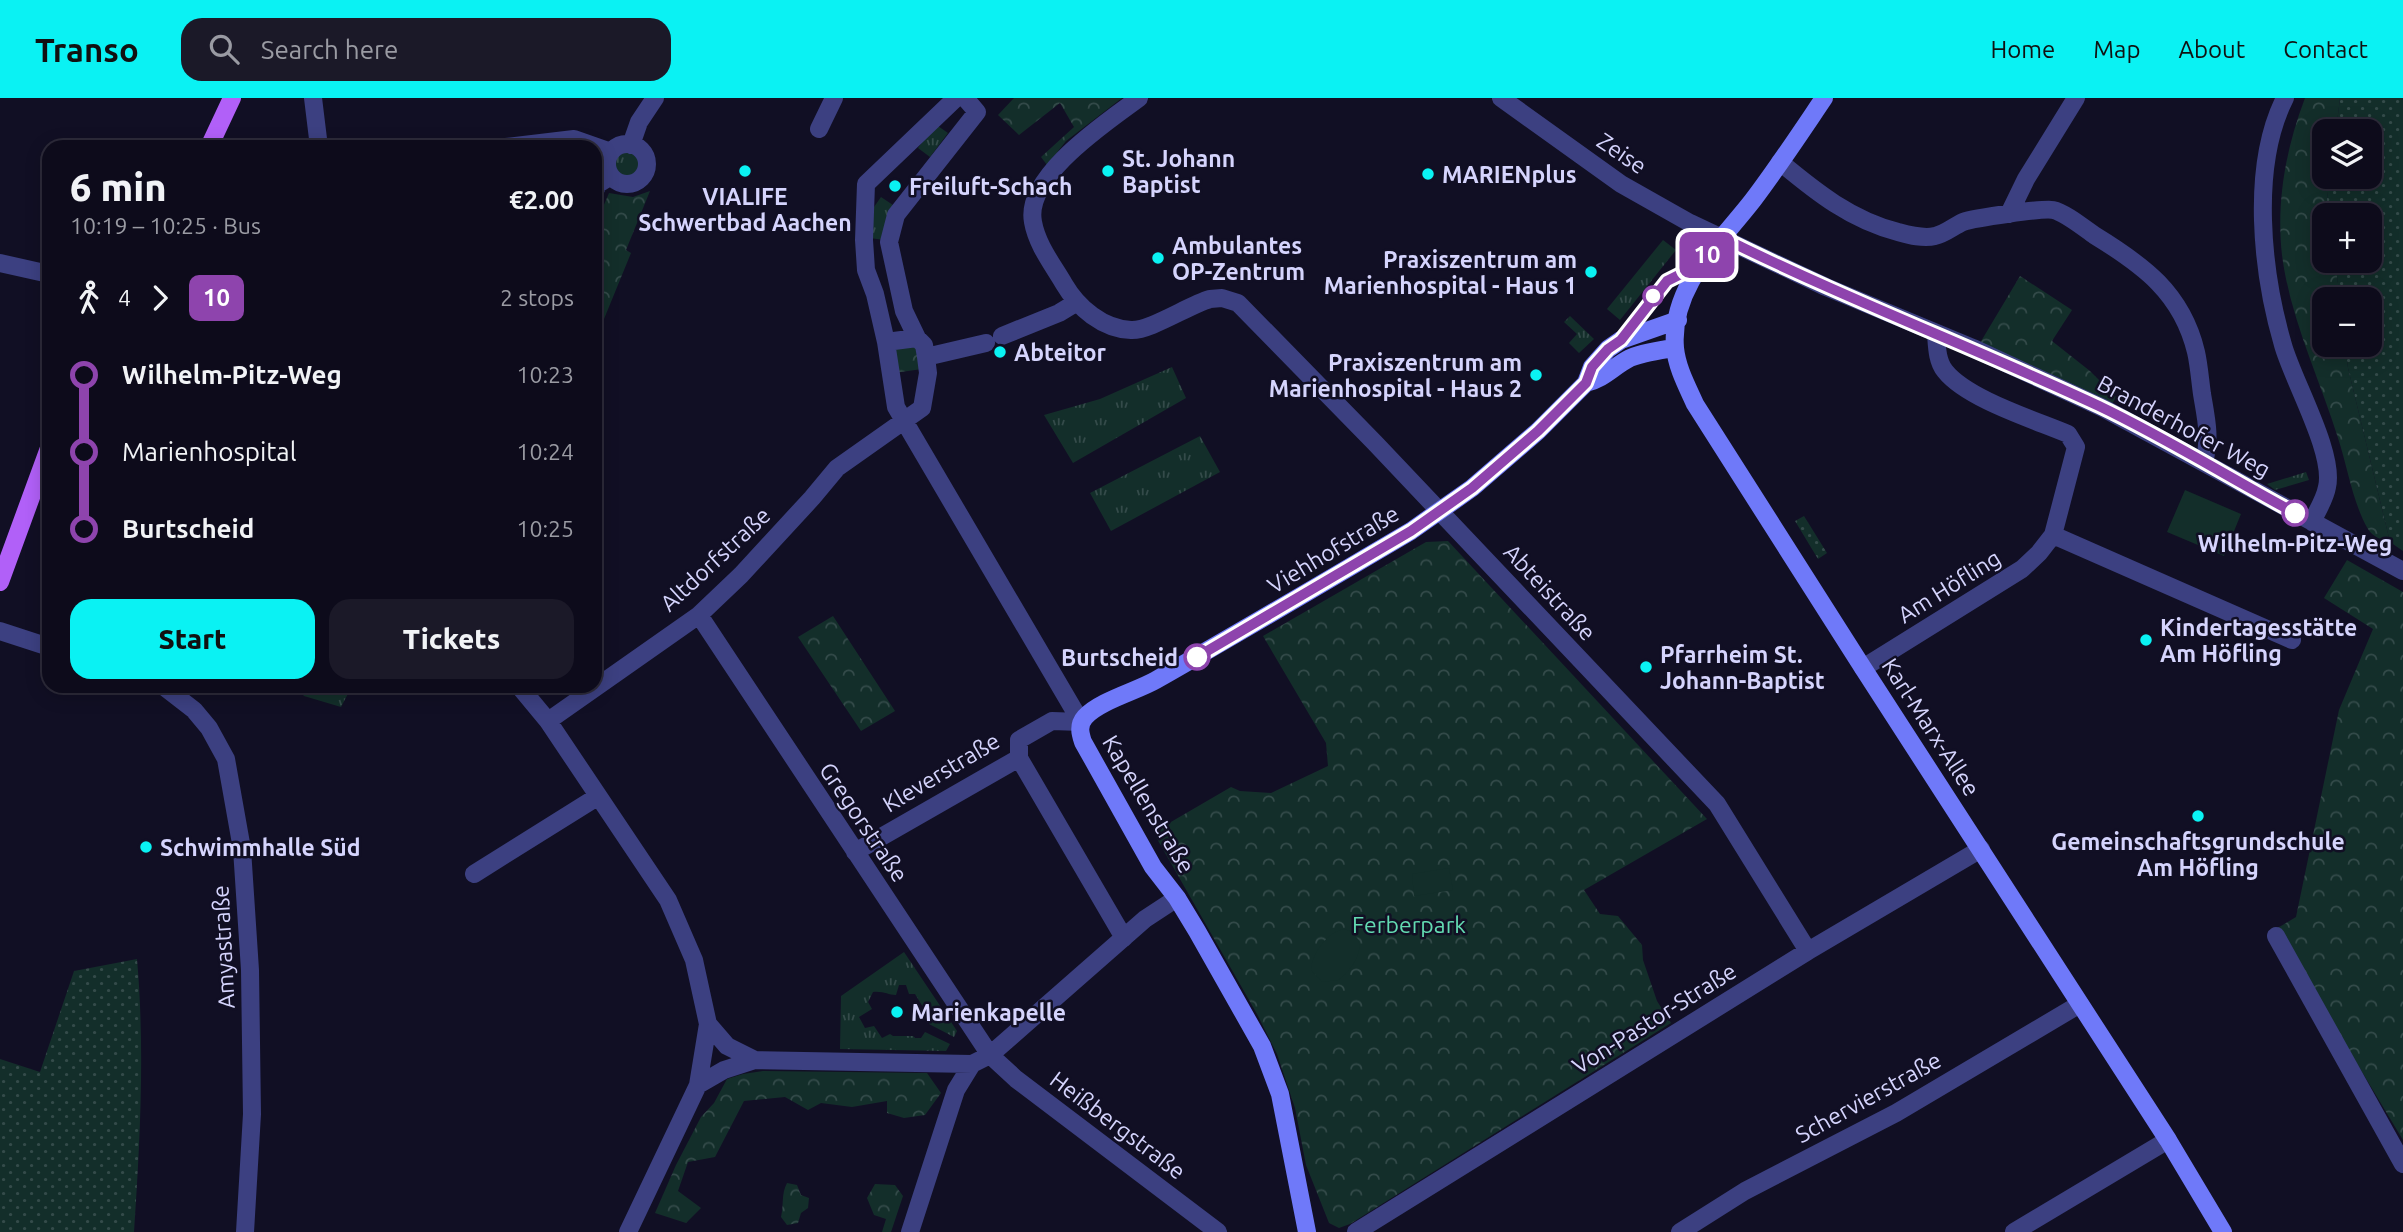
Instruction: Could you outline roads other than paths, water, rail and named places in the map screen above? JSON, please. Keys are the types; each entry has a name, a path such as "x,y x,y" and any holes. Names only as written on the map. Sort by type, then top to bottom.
{"main road":[{"path":"212,140 232,98"},
{"name":"Karl-Marx-Allee","path":"1824,98 1780,162 1695,272 1683,296 1678,320 1675,348 1682,375 1695,404 2168,1140 2223,1232"},
{"name":"Viehhofstraße","path":"1081,722 1092,711 1142,688 1441,512 1538,431 1586,383 1592,367 1608,349 1621,340 1678,320"},
{"name":"Viehhofstraße","path":"1586,383 1600,380 1631,358 1675,348"},
{"path":"0,582 42,477"},
{"name":"Kapellenstraße","path":"1081,722 1079,732 1083,742 1153,867 1177,898 1248,1019 1274,1074 1290,1138 1307,1232"}],"street":[{"path":"313,98 317,140"},
{"path":"631,145 639,122 655,98"},
{"path":"819,129 834,98"},
{"name":"Kapellenstraße","path":"956,98 866,184 866,270 875,294 886,342 896,407 1081,722"},
{"path":"965,98 977,113 896,215 889,242 904,311 923,345 926,357 994,340 1077,303 1041,245 1032,221 1034,204 1039,190 1064,157 1139,98"},
{"name":"Zeise","path":"1501,98 1621,184 1690,223 1723,238"},
{"path":"2009,214 2026,179 2076,98"},
{"path":"2285,98 2270,142 2264,182 2264,246 2272,302 2283,348 2325,456 2327,487 2312,522"},
{"path":"620,145 631,145 642,151 646,170 638,180 627,184 618,183 611,176 607,164 611,152 620,145"},
{"path":"602,149 611,152"},
{"path":"1780,162 1816,193 1851,215 1887,229 1913,236 1934,236 1965,222 2053,210 2143,267 2169,292 2180,309 2196,352 2208,430 2209,446 2204,462"},
{"path":"602,182 611,176"},
{"name":"Branderhofer Weg","path":"1723,238 1826,287 1973,348 2102,408 2403,572"},
{"path":"0,263 42,272"},
{"name":"Abteistraße","path":"1077,303 1113,328 1135,330 1205,300 1222,298 1238,303 1441,512 1717,804 1808,951"},
{"name":"Am Höfling","path":"1863,668 2022,569 2039,553 2053,535 2076,447 2068,434 1979,396 1945,371 1937,353 1936,334"},
{"path":"886,342 917,338"},
{"name":"Altdorfstraße","path":"602,683 699,615 741,575 837,468 922,408 928,373 926,357"},
{"path":"2053,535 2292,640"},
{"name":"Gregorstraße","path":"699,615 990,1055"},
{"path":"0,631 42,645"},
{"name":"Amyastraße","path":"172,693 194,710 209,728 226,759 242,849 250,970 252,1114 245,1232"},
{"path":"525,693 548,721 668,900 694,960 708,1024 698,1085 628,1232"},
{"name":"Altdorfstraße","path":"548,721 588,693"},
{"name":"Kleverstraße","path":"855,852 1019,758 1019,740 1052,721 1081,722"},
{"path":"1019,758 1124,938"},
{"path":"474,874 597,797"},
{"name":"Von-Pastor-Straße","path":"1356,1232 1808,951 1981,849"},
{"path":"698,1085 724,1070 755,1060 972,1064 990,1055 1145,919 1177,898"},
{"path":"2276,936 2403,1164"},
{"name":"Schervierstraße","path":"1680,1232 1745,1191 1896,1113 2080,1004"},
{"path":"708,1024 726,1046 755,1060"},
{"name":"Heißbergstraße","path":"990,1055 1016,1079 1218,1232"},
{"path":"910,1232 956,1090 972,1064"},
{"path":"2014,1232 2168,1140"}],"place":[{"name":"VIALIFE Schwertbad Aachen","path":"745,171"},
{"name":"St. Johann Baptist","path":"1108,171"},
{"name":"MARIENplus","path":"1428,174"},
{"name":"Freiluft-Schach","path":"895,186"},
{"name":"Ambulantes OP-Zentrum","path":"1158,258"},
{"name":"Praxiszentrum am Marienhospital - Haus 1","path":"1591,272"},
{"name":"Abteitor","path":"1000,352"},
{"name":"Praxiszentrum am Marienhospital - Haus 2","path":"1536,375"},
{"name":"Wilhelm-Pitz-Weg","path":"2295,513"},
{"name":"Kindertagesstätte Am Höfling","path":"2146,640"},
{"name":"Burtscheid","path":"1197,657"},
{"name":"Pfarrheim St. Johann-Baptist","path":"1646,667"},
{"name":"Gemeinschaftsgrundschule Am Höfling","path":"2198,816"},
{"name":"Schwimmhalle Süd","path":"146,847"},
{"name":"Marienkapelle","path":"897,1012"}],"park label":[{"name":"Ferberpark","path":"1409,924"}]}
